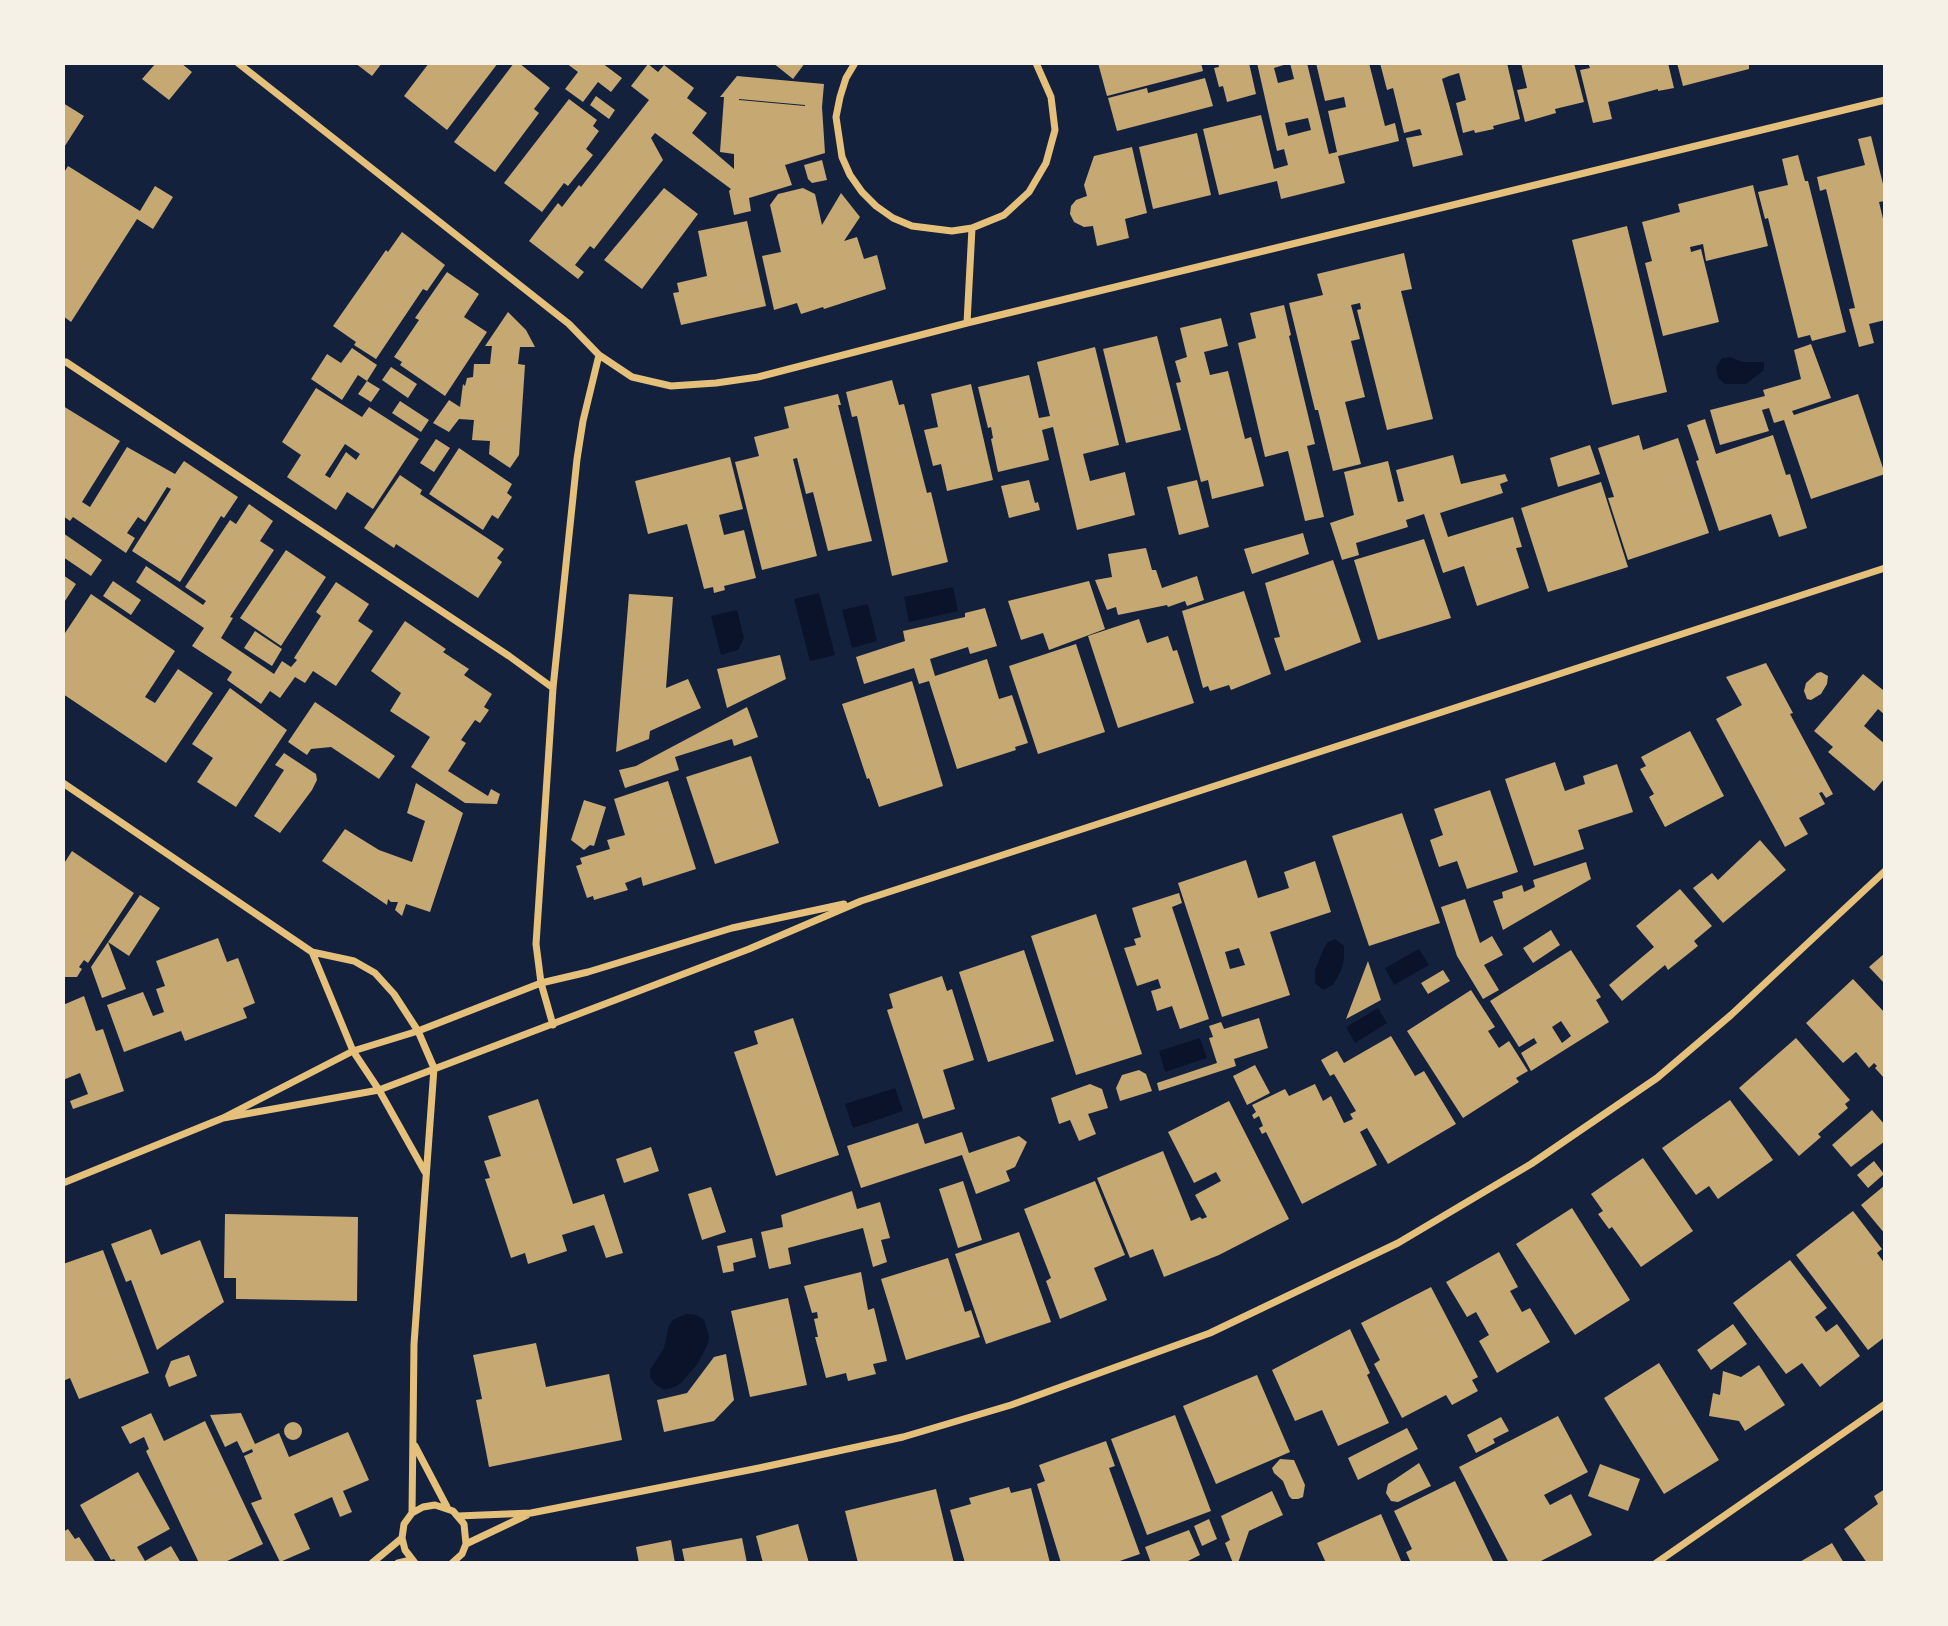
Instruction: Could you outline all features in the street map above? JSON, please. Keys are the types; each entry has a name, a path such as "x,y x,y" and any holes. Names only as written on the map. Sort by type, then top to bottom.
{"street":[{"path":"238,63 569,324 599,355 632,377 671,386 758,377 967,323 1885,100"},
{"path":"855,63 846,78 836,117 842,157 856,184 876,206 912,226 952,231 972,228 1004,215 1029,192 1046,163 1055,131 1051,97 1036,63"},
{"path":"967,323 972,228"},
{"path":"553,1025 541,983 536,944 553,688 577,459 599,355"},
{"path":"66,362 509,656 553,688"},
{"path":"223,1118 379,1090 749,949 861,901 1885,568"},
{"path":"63,783 312,952 354,961 375,973 394,994 418,1031 434,1068 414,1344 412,1513"},
{"path":"458,1516 531,1513 903,1437 1011,1405 1210,1332 1398,1243 1520,1170 1657,1078 1731,1015 1885,871"},
{"path":"63,1183 223,1118 354,1051 418,1031 541,983 588,972 732,928 861,901"},
{"path":"312,952 354,1051 426,1173"},
{"path":"1656,1563 1885,1404"},
{"path":"414,1445 447,1507 458,1516 466,1534 462,1554 454,1562"},
{"path":"413,1561 404,1550 404,1524 412,1513 423,1507 447,1507"},
{"path":"466,1544 531,1513"},
{"path":"372,1563 402,1538"},
{"path":"398,1563 413,1561"}],"water":[{"path":"1730,357 1743,362 1764,362 1764,370 1746,384 1725,384 1718,378 1716,367 1722,358"},
{"path":"953,587 958,611 909,622 904,597"},
{"path":"819,593 835,655 810,661 794,599"},
{"path":"868,604 877,641 852,648 842,610"},
{"path":"737,610 744,638 738,650 721,655 711,616"},
{"path":"1335,939 1344,946 1344,959 1333,985 1323,990 1315,983 1315,970 1324,948 1328,942"},
{"path":"1419,949 1429,965 1394,985 1385,968"},
{"path":"1378,1008 1387,1023 1355,1043 1346,1027"},
{"path":"1200,1038 1207,1058 1165,1072 1159,1051"},
{"path":"895,1088 903,1111 853,1128 845,1104"},
{"path":"687,1314 697,1315 704,1320 709,1336 708,1344 698,1363 682,1382 664,1390 650,1377 650,1370 664,1348 669,1325 674,1319"}],"building":[{"path":"156,63 181,63 192,72 169,100 142,79"},
{"path":"355,63 382,63 372,76"},
{"path":"429,63 498,63 447,130 404,96"},
{"path":"514,63 519,63 550,88 534,109 539,113 495,172 454,142"},
{"path":"566,63 602,63 622,78 611,92 598,82 583,102 565,89 578,72"},
{"path":"773,63 805,63 793,79"},
{"path":"1098,63 1201,63 1203,71 1107,96"},
{"path":"1218,63 1249,63 1256,94 1227,102 1223,86 1219,87 1214,68 1219,67"},
{"path":"1257,63 1290,63 1307,63 1329,154 1337,152 1328,111 1346,107 1344,97 1325,101 1316,63 1369,63 1385,126 1395,123 1399,141 1338,156 1345,183 1281,199 1277,181 1219,195 1203,129 1261,115 1274,169 1288,165 1284,149 1277,151","holes":["1290,63 1294,79 1278,83 1274,68","1308,118 1311,130 1288,136 1285,123"]},
{"path":"1380,63 1507,63 1520,119 1493,126 1494,129 1463,133 1456,103 1466,100 1459,73 1442,79 1463,155 1413,167 1406,138 1422,135 1420,129 1404,133 1393,88 1387,90"},
{"path":"1521,63 1574,63 1584,102 1555,109 1556,113 1525,122 1517,90 1527,88"},
{"path":"1588,63 1668,63 1674,88 1658,89 1608,102 1612,119 1593,123 1580,70 1590,68"},
{"path":"1677,63 1749,63 1749,69 1683,86"},
{"path":"648,64 658,72 664,65 694,88 687,98 707,113 692,133 734,169 734,154 720,152 724,97 720,97 737,76 824,84 822,107 825,153 785,165 792,185 749,198 751,211 734,215 729,191 731,189 655,133 651,138 663,160 594,249 590,246 575,265 584,272 578,279 529,241 558,203 562,207 579,185 581,187 649,100 631,86","holes":["739,99 805,105 805,106"]},
{"path":"1205,78 1213,106 1117,131 1108,98 1147,88 1148,93"},
{"path":"596,96 615,110 609,119 590,105"},
{"path":"569,99 597,120 593,126 599,131 586,149 593,155 568,186 564,183 542,212 504,183"},
{"path":"63,103 84,116 63,149"},
{"path":"1197,133 1211,195 1153,209 1139,147"},
{"path":"1871,136 1885,192 1885,201 1879,202 1885,227 1885,320 1869,324 1874,343 1859,347 1849,309 1855,308 1826,189 1820,191 1817,177 1865,165 1858,139"},
{"path":"1132,147 1147,213 1125,219 1129,238 1097,246 1093,226 1084,227 1074,222 1070,214 1071,206 1076,200 1087,196 1084,185 1094,156"},
{"path":"1798,155 1805,181 1808,181 1846,332 1812,341 1810,335 1798,338 1768,218 1765,219 1758,192 1788,185 1782,159"},
{"path":"822,160 827,180 812,183 804,165"},
{"path":"68,166 140,211 155,186 173,197 153,229 137,219 71,322 63,316 63,174"},
{"path":"1753,185 1768,246 1706,261 1703,244 1690,247 1691,252 1701,249 1719,322 1663,336 1645,263 1652,261 1642,222 1680,212 1678,204"},
{"path":"664,188 698,214 642,289 604,260"},
{"path":"803,188 815,194 822,225 841,193 860,217 844,241 857,237 864,259 877,255 886,289 801,314 797,303 774,310 762,256 781,252 770,205 778,194"},
{"path":"747,221 766,306 681,325 673,293 679,292 677,283 707,276 698,231"},
{"path":"1627,226 1667,392 1612,405 1572,240"},
{"path":"402,232 445,265 427,291 423,289 376,359 354,345 356,342 333,326 386,250 388,252"},
{"path":"1404,253 1412,289 1401,291 1433,419 1387,430 1357,310 1361,309 1360,303 1351,305 1360,339 1351,341 1365,397 1345,402 1361,464 1333,471 1289,303 1323,295 1317,274"},
{"path":"447,272 479,294 464,317 487,332 445,396 400,365 402,362 394,357 419,320 415,318"},
{"path":"1284,305 1315,444 1307,446 1324,517 1305,521 1288,451 1265,457 1238,343 1256,338 1250,313"},
{"path":"508,312 526,330 535,347 520,347 518,364 525,365 519,455 510,468 489,454 490,441 472,440 474,420 459,419 449,432 433,423 449,400 460,407 463,384 465,386 467,378 473,377 474,364 490,364 492,346 485,346"},
{"path":"1221,318 1228,346 1204,352 1210,375 1228,371 1245,439 1251,437 1264,486 1212,499 1208,480 1201,482 1176,383 1181,382 1175,361 1187,357 1180,328"},
{"path":"1157,336 1181,430 1126,443 1103,349"},
{"path":"1811,344 1831,398 1792,411 1794,415 1858,394 1885,474 1811,499 1784,420 1774,423 1769,408 1762,410 1769,431 1720,445 1710,410 1765,396 1763,390 1801,379 1794,350"},
{"path":"1095,347 1119,445 1083,454 1090,481 1125,472 1135,515 1077,530 1053,427 1042,430 1049,460 998,472 991,427 988,428 978,387 1029,375 1039,418 1050,416 1037,362"},
{"path":"352,348 377,365 367,381 358,375 342,400 311,379 327,354 341,363"},
{"path":"391,367 417,384 408,398 382,380"},
{"path":"892,380 899,405 904,404 927,493 931,492 948,562 892,576 857,416 852,417 846,392"},
{"path":"367,381 380,389 371,402 358,394"},
{"path":"971,384 993,480 947,491 941,464 933,466 924,430 938,427 931,394"},
{"path":"316,388 362,417 369,407 419,439 373,509 347,492 336,510 287,477 301,455 282,442","holes":["345,444 360,454 356,460 346,452 330,478 325,475"]},
{"path":"838,394 841,405 838,405 872,541 828,551 813,492 806,494 797,458 793,459 817,556 762,570 735,462 759,456 754,437 789,428 784,407"},
{"path":"400,401 429,420 421,432 392,413"},
{"path":"63,406 120,441 82,502 90,507 127,447 175,474 184,461 238,497 224,518 221,516 180,582 132,551 171,489 167,487 145,522 138,517 127,533 135,538 126,553 73,517 70,521 63,516"},
{"path":"1705,419 1716,454 1773,435 1786,475 1790,474 1807,528 1779,537 1771,514 1719,531 1687,425"},
{"path":"1639,435 1643,450 1678,438 1709,533 1628,560 1608,498 1614,497 1598,448"},
{"path":"436,439 450,448 434,472 420,463"},
{"path":"1590,445 1600,474 1558,487 1550,458"},
{"path":"459,448 512,484 507,493 512,497 498,519 492,515 483,530 429,494"},
{"path":"1453,455 1461,484 1505,474 1508,481 1500,484 1503,493 1440,513 1448,537 1513,517 1522,547 1516,548 1529,588 1477,606 1464,566 1443,573 1424,514 1406,520 1408,527 1356,543 1359,555 1342,560 1330,523 1354,515 1344,472 1388,461 1398,502 1404,501 1396,470"},
{"path":"730,457 743,509 719,515 724,535 744,530 756,578 724,586 725,590 714,593 713,587 704,589 687,524 648,534 635,481"},
{"path":"400,475 422,490 420,494 504,549 497,558 502,562 478,598 396,544 394,548 364,528"},
{"path":"1029,480 1035,503 1038,502 1040,510 1009,518 1001,486"},
{"path":"1197,480 1209,527 1179,535 1167,487"},
{"path":"1601,482 1628,567 1548,592 1521,508"},
{"path":"249,504 273,521 260,541 274,550 230,617 233,618 221,638 274,674 282,661 291,667 321,616 316,612 336,582 369,604 358,621 373,631 336,686 313,671 305,683 295,677 280,698 270,691 261,704 227,680 232,672 192,646 204,628 136,582 146,566 203,605 206,601 185,587 230,520 236,524"},
{"path":"63,533 102,560 91,576 63,557"},
{"path":"1303,533 1309,554 1252,574 1244,549"},
{"path":"1424,539 1451,618 1378,640 1354,560"},
{"path":"1146,548 1152,570 1156,570 1162,588 1197,576 1204,600 1187,606 1185,601 1168,607 1167,605 1118,615 1116,607 1107,610 1095,580 1112,577 1108,554"},
{"path":"286,550 326,577 281,646 240,618"},
{"path":"1333,560 1361,642 1285,671 1274,638 1280,637 1265,583"},
{"path":"63,575 76,584 63,604"},
{"path":"113,581 141,600 131,615 103,596"},
{"path":"1089,581 1105,629 1049,650 1043,633 1021,640 1008,601"},
{"path":"1244,591 1271,674 1231,690 1229,685 1210,691 1208,686 1203,688 1182,611"},
{"path":"91,594 175,651 145,697 155,703 178,669 213,693 166,763 63,694 63,636"},
{"path":"629,594 673,597 666,688 688,679 701,708 650,731 649,739 616,752"},
{"path":"985,608 997,646 970,654 968,647 930,659 935,676 987,659 999,699 1012,695 1028,743 1015,747 1016,750 957,769 929,681 919,684 914,668 864,684 856,657 905,641 903,631 965,617 965,613"},
{"path":"1139,619 1147,643 1168,636 1173,651 1177,650 1194,703 1118,728 1088,636"},
{"path":"405,621 446,649 443,652 469,669 464,675 492,694 484,707 489,710 480,723 475,720 461,740 466,743 448,771 488,796 491,789 500,794 497,804 465,803 411,767 430,737 390,711 401,693 371,671"},
{"path":"255,631 282,649 272,666 244,648"},
{"path":"1076,644 1105,732 1038,754 1009,666"},
{"path":"780,655 786,679 727,708 717,669"},
{"path":"1766,663 1833,794 1826,798 1822,792 1819,793 1825,804 1799,818 1808,834 1785,847 1716,719 1742,705 1726,677"},
{"path":"1821,672 1828,676 1827,684 1821,694 1811,700 1807,699 1804,691 1806,683"},
{"path":"1863,674 1883,690 1885,688 1885,715 1878,709 1864,726 1885,744 1885,778 1874,791 1828,752 1833,747 1814,731"},
{"path":"912,681 943,786 879,807 842,704"},
{"path":"230,688 287,730 236,807 197,782 213,758 192,744"},
{"path":"315,702 395,756 379,779 331,747 311,749 307,755 288,742"},
{"path":"747,707 758,737 734,746 732,739 675,757 679,770 625,788 619,770 636,766"},
{"path":"1690,731 1724,796 1665,827 1649,797 1654,794 1640,769 1646,766 1641,757"},
{"path":"284,753 316,774 317,780 280,833 254,816 284,770 275,765"},
{"path":"751,756 779,843 715,864 686,777"},
{"path":"1555,762 1565,791 1585,784 1583,776 1617,764 1633,812 1578,830 1584,849 1534,866 1505,779"},
{"path":"668,781 696,869 643,886 641,877 625,883 628,890 594,900 593,896 587,898 576,866 582,864 580,858 610,849 607,840 625,835 614,799"},
{"path":"416,783 463,813 430,912 406,904 402,916 395,910 398,902 388,899 387,905 322,861 345,829 379,850 412,862 425,821 407,813"},
{"path":"1490,790 1518,872 1467,889 1457,861 1439,867 1430,840 1443,835 1434,809"},
{"path":"584,800 606,807 594,846 590,845 584,850 571,840"},
{"path":"1402,813 1440,923 1369,946 1332,836"},
{"path":"1760,840 1786,870 1723,923 1693,888 1712,873 1718,880"},
{"path":"72,851 134,893 88,963 84,960 79,967 82,969 77,977 63,977 63,865"},
{"path":"1246,860 1258,898 1289,888 1284,872 1315,861 1331,912 1270,932 1290,995 1222,1017 1178,883","holes":["1239,948 1245,965 1230,969 1225,952"]},
{"path":"1586,862 1591,879 1503,930 1493,901 1503,898 1502,892 1522,885 1524,892 1535,887 1533,880"},
{"path":"1680,889 1712,926 1694,941 1698,946 1668,970 1665,965 1622,1001 1609,985 1654,947 1636,926"},
{"path":"1179,893 1182,903 1172,907 1209,1019 1180,1029 1172,1006 1157,1011 1151,991 1161,988 1158,979 1137,986 1124,948 1136,945 1134,939 1141,937 1132,908"},
{"path":"140,895 160,908 129,956 108,942"},
{"path":"1465,899 1480,943 1492,936 1503,955 1484,965 1499,990 1483,999 1457,956 1441,907"},
{"path":"1096,914 1142,1054 1076,1075 1031,936"},
{"path":"1551,930 1560,945 1533,963 1523,948"},
{"path":"218,938 227,962 238,958 255,1003 243,1008 247,1018 185,1041 181,1031 124,1052 107,1005 143,992 153,1016 164,1012 156,989 165,986 156,961"},
{"path":"108,942 126,989 102,998 91,967"},
{"path":"1024,950 1054,1041 988,1062 959,972"},
{"path":"1571,950 1601,997 1596,1000 1609,1022 1531,1071 1521,1053 1537,1043 1534,1038 1519,1047 1490,1001","holes":["1561,1021 1571,1036 1562,1043 1552,1027"]},
{"path":"1885,953 1885,984 1869,967"},
{"path":"1368,961 1381,1000 1346,1019"},
{"path":"1443,970 1450,981 1428,994 1421,983"},
{"path":"942,976 947,991 952,989 974,1060 943,1070 955,1109 923,1119 887,1010 893,1008 889,994"},
{"path":"1853,979 1885,1013 1885,1079 1874,1063 1869,1068 1856,1052 1843,1063 1806,1023"},
{"path":"1471,990 1495,1027 1488,1031 1499,1048 1509,1041 1528,1071 1516,1078 1519,1082 1463,1118 1407,1031"},
{"path":"84,996 96,1031 103,1029 124,1091 73,1109 70,1101 88,1094 80,1073 63,1080 63,1005"},
{"path":"793,1018 839,1155 776,1176 734,1052 758,1044 754,1031"},
{"path":"1259,1018 1268,1048 1234,1059 1236,1066 1159,1091 1157,1083 1217,1063 1209,1038 1213,1037 1209,1026 1221,1022 1224,1029"},
{"path":"1391,1036 1415,1076 1424,1071 1456,1124 1388,1164 1367,1128 1360,1132 1377,1165 1302,1204 1266,1132 1262,1134 1259,1128 1263,1126 1259,1116 1254,1119 1252,1115 1256,1112 1252,1105 1285,1089 1289,1096 1315,1084 1323,1101 1331,1096 1344,1123 1353,1119 1350,1114 1356,1111 1334,1074 1330,1076 1321,1060 1337,1051 1344,1063"},
{"path":"1796,1038 1850,1100 1845,1104 1848,1108 1818,1134 1821,1137 1799,1156 1739,1088"},
{"path":"1255,1065 1270,1093 1247,1105 1233,1076"},
{"path":"1139,1070 1146,1074 1152,1091 1120,1101 1116,1088 1122,1075"},
{"path":"1090,1084 1102,1089 1108,1108 1088,1114 1096,1134 1079,1141 1070,1120 1059,1124 1051,1098"},
{"path":"538,1099 573,1204 604,1194 623,1253 606,1258 594,1225 562,1235 567,1251 528,1264 525,1253 511,1258 485,1179 490,1178 484,1161 501,1156 488,1116"},
{"path":"1730,1100 1773,1160 1718,1199 1709,1186 1696,1195 1662,1148"},
{"path":"1229,1101 1289,1219 1219,1255 1164,1277 1153,1249 1130,1258 1097,1178 1163,1151 1191,1221 1207,1217 1195,1195 1221,1181 1216,1172 1194,1183 1168,1132"},
{"path":"1872,1110 1885,1125 1885,1141 1851,1167 1832,1145"},
{"path":"918,1123 925,1144 962,1132 969,1153 1019,1136 1027,1142 1015,1167 1006,1171 1010,1181 976,1194 962,1155 861,1188 847,1146"},
{"path":"651,1147 659,1171 624,1183 616,1159"},
{"path":"1643,1158 1693,1231 1641,1267 1612,1227 1609,1229 1598,1214 1603,1211 1591,1194"},
{"path":"1874,1161 1884,1174 1868,1188 1857,1175"},
{"path":"963,1181 982,1240 958,1248 939,1189"},
{"path":"1095,1181 1125,1255 1094,1268 1107,1300 1060,1319 1046,1281 1051,1278 1024,1209"},
{"path":"1885,1185 1885,1234 1861,1205"},
{"path":"711,1187 726,1232 702,1240 688,1194"},
{"path":"852,1191 857,1209 880,1202 890,1238 881,1240 887,1262 873,1267 863,1228 788,1248 791,1264 769,1269 761,1232 783,1227 781,1215"},
{"path":"1572,1208 1630,1300 1575,1335 1516,1244"},
{"path":"1853,1211 1882,1249 1877,1253 1885,1264 1885,1337 1868,1350 1796,1255"},
{"path":"225,1214 358,1217 357,1301 236,1299 236,1278 224,1278"},
{"path":"151,1229 161,1255 200,1240 224,1302 157,1350 131,1280 126,1282 111,1244"},
{"path":"1019,1232 1051,1322 986,1344 955,1254"},
{"path":"752,1238 756,1257 733,1263 734,1271 723,1273 717,1246"},
{"path":"103,1250 149,1373 79,1399 70,1378 63,1381 63,1264"},
{"path":"1499,1252 1518,1287 1510,1291 1522,1312 1530,1308 1550,1342 1497,1373 1479,1341 1489,1335 1476,1312 1467,1317 1446,1282"},
{"path":"948,1258 965,1312 971,1310 980,1337 906,1360 881,1279"},
{"path":"1790,1260 1827,1308 1815,1317 1826,1332 1837,1324 1860,1356 1820,1387 1802,1363 1786,1374 1733,1303"},
{"path":"861,1272 868,1310 874,1308 887,1361 873,1364 876,1374 848,1381 846,1373 826,1378 815,1337 818,1337 814,1319 818,1318 817,1312 812,1313 804,1286"},
{"path":"1431,1287 1478,1377 1472,1380 1478,1391 1452,1405 1446,1395 1402,1418 1374,1364 1380,1360 1361,1323"},
{"path":"788,1298 807,1385 750,1397 731,1311"},
{"path":"1733,1324 1747,1344 1711,1370 1697,1350"},
{"path":"1350,1329 1389,1423 1338,1446 1322,1410 1295,1421 1272,1370"},
{"path":"536,1343 546,1387 609,1374 622,1440 489,1467 476,1400 482,1399 473,1355"},
{"path":"726,1354 734,1400 714,1421 664,1432 657,1400 687,1393 714,1357"},
{"path":"189,1355 197,1376 169,1387 165,1376 171,1361"},
{"path":"1659,1363 1719,1460 1664,1494 1604,1398"},
{"path":"1759,1365 1785,1405 1745,1431 1739,1421 1709,1416 1713,1393 1720,1395 1723,1371 1741,1377"},
{"path":"1257,1375 1290,1452 1216,1484 1183,1406"},
{"path":"151,1413 164,1441 205,1421 263,1544 223,1563 199,1563 146,1451 149,1449 144,1437 130,1444 121,1427"},
{"path":"241,1413 255,1444 279,1433 289,1457 348,1432 369,1480 343,1491 352,1512 340,1517 332,1497 294,1514 310,1549 280,1562 251,1503 262,1499 244,1456 253,1452 252,1449 243,1453 237,1441 225,1447 210,1415"},
{"path":"1175,1415 1211,1511 1147,1535 1111,1439"},
{"path":"1558,1416 1588,1472 1544,1495 1550,1505 1571,1494 1592,1535 1537,1563 1509,1563 1459,1467"},
{"path":"1501,1417 1509,1431 1493,1439 1495,1443 1476,1453 1467,1435"},
{"path":"293,1422 299,1425 302,1431 299,1437 293,1440 287,1437 284,1431 287,1425"},
{"path":"1407,1428 1418,1449 1358,1480 1348,1458"},
{"path":"1106,1441 1115,1466 1109,1468 1140,1554 1114,1563 1061,1563 1037,1484 1045,1481 1039,1465"},
{"path":"1280,1459 1294,1460 1305,1485 1303,1497 1292,1499 1283,1481 1274,1473 1272,1468"},
{"path":"1419,1463 1431,1486 1398,1502 1391,1501 1386,1493 1388,1484"},
{"path":"1600,1464 1640,1479 1628,1511 1588,1496"},
{"path":"138,1472 170,1529 137,1547 145,1561 171,1546 181,1563 117,1563 114,1559 111,1560 80,1505"},
{"path":"1455,1481 1494,1563 1411,1563 1406,1552 1412,1549 1394,1511"},
{"path":"1009,1487 1011,1493 1031,1488 1050,1563 965,1563 950,1510 971,1504 969,1498"},
{"path":"936,1489 954,1563 858,1563 845,1511"},
{"path":"1885,1489 1885,1563 1867,1563 1844,1529 1878,1504 1874,1496"},
{"path":"1272,1491 1283,1515 1249,1531 1238,1563 1233,1563 1225,1543 1230,1540 1221,1516"},
{"path":"1381,1514 1402,1563 1326,1563 1317,1543"},
{"path":"1209,1519 1217,1539 1202,1546 1194,1526"},
{"path":"798,1524 809,1563 763,1563 756,1536"},
{"path":"68,1529 75,1539 79,1537 96,1563 63,1563 63,1532"},
{"path":"1189,1530 1200,1555 1184,1563 1151,1563 1145,1547"},
{"path":"742,1538 747,1563 685,1563 682,1549"},
{"path":"671,1540 675,1563 639,1563 636,1547"},
{"path":"1832,1543 1844,1563 1798,1563"}]}
